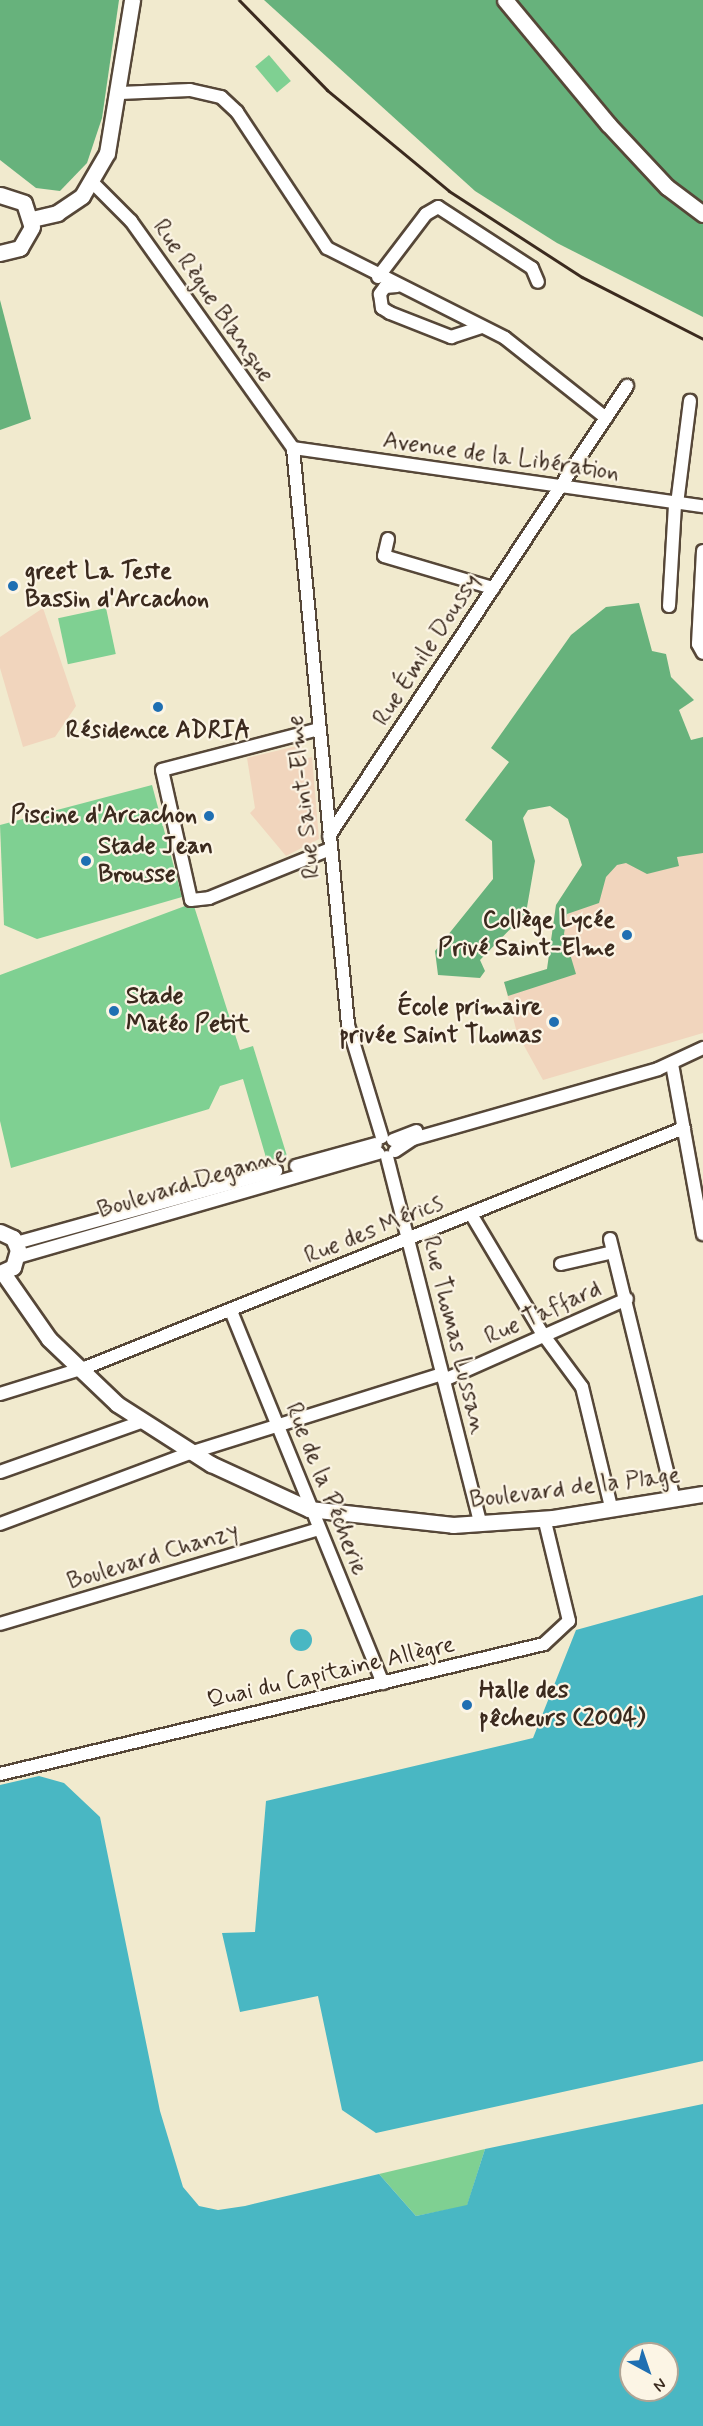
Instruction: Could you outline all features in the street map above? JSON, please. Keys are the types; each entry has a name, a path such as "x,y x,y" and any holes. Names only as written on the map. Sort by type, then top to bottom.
{"main road":[{"path":"32,219 57,213 93,183 113,134 132,0"},
{"path":"506,0 608,124 667,187 703,214"},
{"path":"0,195 24,204 32,219 26,242 2,256"},
{"path":"0,1232 17,1250 1,1273"},
{"name":"Boulevard de la Plage","path":"1,1273 31,1316 79,1371 141,1422 190,1453 309,1509 364,1519 480,1523 544,1518 703,1494"}],"street":[{"path":"120,93 190,90 221,97 237,112 318,238 341,259 533,355 606,418"},
{"name":"Rue Règue Blanque","path":"93,183 132,221 293,448"},
{"path":"378,277 426,214 438,207 532,268 538,282"},
{"path":"397,286 385,287 380,294 382,308 390,313 451,337 481,327"},
{"name":"Rue Émile Doussy","path":"330,842 493,588 627,386"},
{"path":"669,606 676,504 690,401"},
{"name":"Avenue de la Libération","path":"293,448 676,504 703,506"},
{"name":"Rue Saint-Elme","path":"293,448 348,1025 385,1147"},
{"path":"388,539 384,556 493,588"},
{"path":"703,550 698,644 703,653"},
{"path":"319,729 162,771 191,900 209,898 330,842"},
{"name":"Boulevard Deganne","path":"672,1064 703,1048"},
{"name":"Boulevard Deganne","path":"17,1250 385,1147 648,1063 672,1064 703,1056"},
{"path":"672,1064 703,1234"},
{"name":"Rue des Mérics","path":"0,1394 79,1371 684,1128"},
{"name":"Rue Thomas Lussan","path":"385,1147 480,1523"},
{"path":"471,1214 544,1336 582,1387 611,1507"},
{"path":"610,1239 627,1299 674,1499"},
{"path":"561,1264 614,1252"},
{"name":"Rue Taffard","path":"0,1524 190,1453 443,1377 627,1299"},
{"name":"Rue de la Pécherie","path":"231,1311 278,1425 309,1509 383,1683"},
{"path":"0,1472 141,1422"},
{"name":"Quai du Capitaine Allègre","path":"0,1774 544,1644 569,1621 544,1518"},
{"name":"Boulevard Chanzy","path":"0,1624 318,1529"}],"shaded area":[{"path":"43,608 76,706 55,737 23,747 0,668 0,637"},
{"path":"301,745 304,759 312,757 319,839 286,856 250,813 255,808 247,758"},
{"name":"Collège Lycée Privé Saint-Elme","path":"568,819 703,841 703,1033 543,1080 517,1033 504,982 547,969 556,905 582,865"}],"green space":[{"path":"0,0 119,0 102,118 87,163 60,191 36,188 0,160"},
{"path":"264,0 703,0 703,317 557,243 475,191"},
{"path":"269,55 291,81 277,93 255,67"},
{"path":"0,300 31,419 0,430"},
{"path":"639,603 652,651 666,654 671,677 694,700 679,710 691,740 703,737 703,853 677,857 679,866 647,874 626,863 617,865 606,877 599,903 567,914 564,934 576,974 508,996 504,982 547,969 556,905 582,865 568,819 550,806 528,810 523,818 535,861 526,913 480,960 485,971 480,978 438,975 435,951 493,879 492,841 465,820 509,762 491,748 571,635 606,607"},
{"path":"106,608 116,654 68,664 58,618"},
{"name":"Stade Jean Brousse","path":"152,785 182,897 37,939 4,925 0,825"},
{"name":"Stade Matéo Petit","path":"193,903 240,1050 253,1046 287,1156 267,1161 243,1079 220,1086 209,1109 11,1168 0,1121 0,975"},
{"path":"485,2149 467,2206 416,2216 379,2174"}],"water":[{"path":"703,1595 703,2061 376,2133 342,2110 318,1996 240,2012 222,1933 255,1932 266,1801 533,1738 576,1630"},
{"path":"297,1629 305,1629 312,1636 312,1644 305,1651 297,1651 290,1644 290,1636"},
{"path":"39,1776 64,1783 100,1817 160,2111 183,2187 199,2206 218,2210 245,2206 379,2174 416,2216 467,2205 485,2149 703,2104 703,2426 0,2426 0,1785"}],"railway":[{"path":"239,0 327,90 449,191 582,277 703,339"}],"place":[{"name":"greet La Teste Bassin d'Arcachon","path":"13,586"},
{"name":"Résidence ADRIA","path":"158,707"},
{"name":"Piscine d'Arcachon","path":"209,816"},
{"name":"Stade Jean Brousse","path":"86,861"},
{"name":"Collège Lycée Privé Saint-Elme","path":"627,935"},
{"name":"Stade Matéo Petit","path":"114,1011"},
{"name":"École primaire privée Saint Thomas","path":"554,1022"},
{"name":"Halle des pêcheurs (2004)","path":"467,1705"}]}
